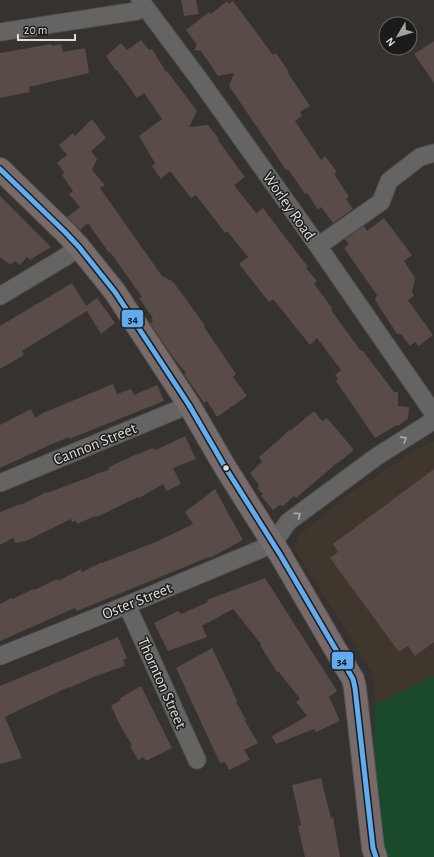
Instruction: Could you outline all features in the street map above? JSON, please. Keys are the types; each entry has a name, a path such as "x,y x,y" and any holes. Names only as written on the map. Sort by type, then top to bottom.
{"main road":[{"path":"0,169 65,232 115,292 189,405 353,680 358,706 373,848 376,857"}],"street":[{"path":"0,32 137,11 142,2"},
{"name":"Worley Road","path":"142,2 318,246 434,414"},
{"path":"318,246 381,202 388,181 427,155 434,143"},
{"path":"0,296 79,247"},
{"name":"Cannon Street","path":"0,483 189,405"},
{"path":"273,544 288,522 376,457 434,421"},
{"name":"Oster Street","path":"0,656 273,544"},
{"name":"Thornton Street","path":"127,605 197,760"}],"shaded area":[{"path":"434,441 434,676 375,705 373,673 294,548 298,536 349,494 413,452"}],"green space":[{"path":"434,676 434,857 379,857 376,848 374,734 375,705"}],"building":[{"path":"181,0 196,0 199,14 184,16"},
{"path":"227,1 229,4 233,1 273,55 276,53 310,106 300,112 302,116 295,121 321,160 325,156 337,172 334,174 349,197 346,199 353,209 333,223 321,207 318,210 288,169 286,170 229,86 234,73 218,76 201,51 194,50 197,45 186,30 209,12 211,14"},
{"path":"141,40 149,50 152,49 166,72 167,71 197,111 189,127 208,125 219,139 218,140 245,177 234,185 256,213 263,208 308,267 306,268 317,281 314,284 361,351 363,351 394,392 398,392 398,406 409,407 408,419 398,426 397,425 375,438 336,381 338,379 335,375 341,370 317,338 310,345 273,299 269,302 239,264 248,257 227,231 225,233 196,195 191,198 170,171 161,179 152,166 155,163 139,136 162,119 144,93 137,98 106,56 121,43 127,50"},
{"path":"434,41 434,83 415,56 418,56 418,51"},
{"path":"51,44 52,46 61,44 63,52 85,48 89,73 29,87 30,92 0,98 0,53"},
{"path":"92,119 106,138 91,151 97,159 92,170 105,185 100,188 162,276 172,281 184,296 236,374 233,377 247,396 217,417 207,401 204,403 184,374 186,373 172,356 150,323 153,322 151,319 153,318 139,298 142,297 110,252 109,253 88,223 80,230 67,217 80,207 69,194 73,191 62,175 64,172 57,163 67,155 59,145 73,133 75,136"},
{"path":"0,196 51,247 30,260 27,257 20,265 15,261 10,265 0,257"},
{"path":"384,218 412,255 404,261 415,278 412,292 414,296 408,300 433,335 419,346 415,342 410,346 401,334 397,334 375,300 377,295 344,248 349,244 345,239 364,226 367,231"},
{"path":"72,283 86,306 97,298 115,323 101,334 87,311 22,351 24,355 0,369 0,326"},
{"path":"113,384 117,394 131,389 134,395 157,385 164,401 69,439 69,437 0,468 0,425 31,409 35,418 43,413"},
{"path":"314,411 322,421 327,418 354,450 296,498 294,496 283,506 280,505 273,510 261,496 263,494 257,488 259,485 250,473 262,462 259,457 289,430 290,431"},
{"path":"185,436 196,459 173,468 181,484 167,491 163,484 139,498 138,497 96,517 95,516 77,524 76,521 72,522 71,519 26,541 15,543 13,538 0,545 0,512 20,505 47,492 109,470 109,467 133,456 153,448 156,450"},
{"path":"434,469 434,642 415,656 408,646 399,652 330,558 338,552 333,544"},
{"path":"215,489 243,540 210,558 209,557 77,611 75,608 0,641 0,604 57,579 58,581 81,569 82,572 102,562 158,541 193,524 185,512"},
{"path":"265,578 337,691 329,697 340,721 316,732 314,729 276,744 272,736 307,716 296,702 300,699 278,671 277,672 260,645 261,644 233,609 202,626 207,637 168,651 154,623 178,611 181,614 208,602 207,600"},
{"path":"118,637 127,658 123,660 125,666 69,687 5,717 22,758 0,764 0,686"},
{"path":"212,648 237,701 236,702 246,720 245,721 258,743 244,750 250,760 229,770 225,762 220,763 176,668"},
{"path":"141,686 172,748 146,761 144,757 138,760 130,746 132,745 111,706 121,700 120,698"},
{"path":"321,778 331,818 333,817 340,857 305,857 298,826 301,825 292,785"}],"transit line":[{"name":"34","path":"0,169 65,232 115,292 189,405 225,467 281,556 353,679 373,848 376,857"}]}
